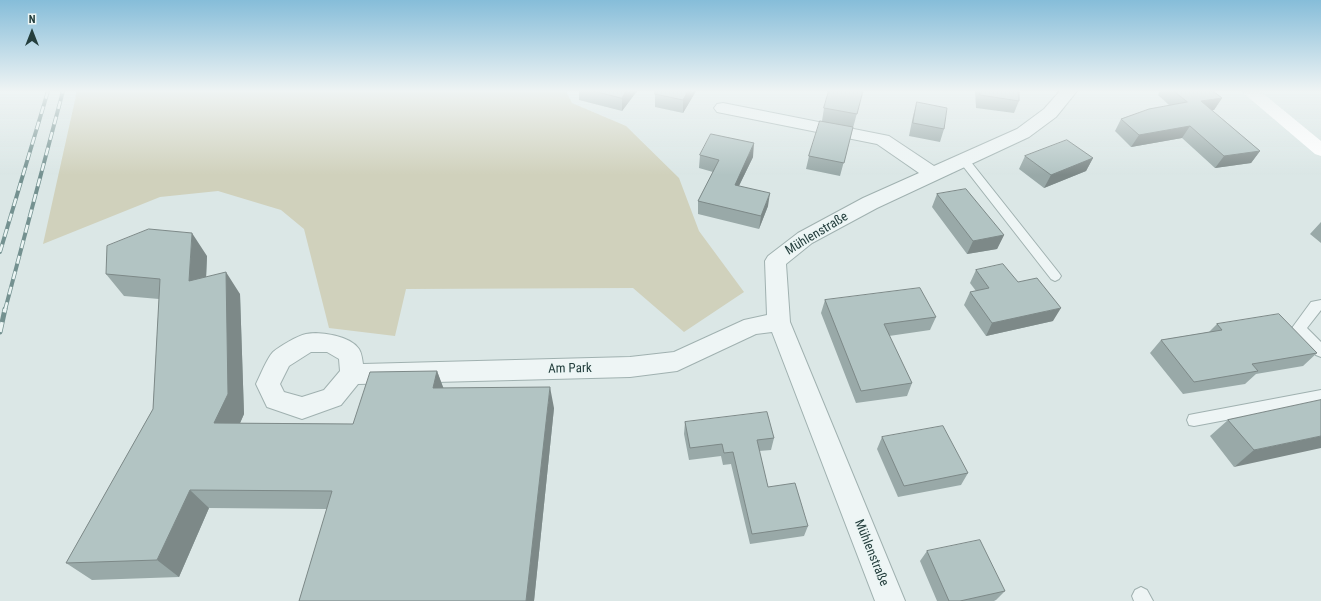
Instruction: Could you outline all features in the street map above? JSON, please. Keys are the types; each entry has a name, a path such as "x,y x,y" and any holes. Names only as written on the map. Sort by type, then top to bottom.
{"street":[{"path":"778,119 883,140 934,175"},
{"name":"Mühlenstraße","path":"890,601 779,322 775,261 805,238 870,203 934,175 963,159 1023,133 1042,119"},
{"path":"1283,119 1321,150"},
{"name":"Am Park","path":"352,374 630,367 677,361 752,326 779,322"}],"lane":[{"path":"963,159 1055,276"},
{"path":"1321,305 1316,306 1299,328 1321,351"},
{"path":"1194,420 1321,396"}],"green space":[{"path":"71,119 610,119 626,126 679,178 699,231 744,292 684,332 633,288 406,289 395,336 329,328 304,229 281,210 218,191 160,197 43,244"}],"building":[{"path":"914,119 945,119 944,129 913,123"},
{"path":"1121,119 1222,119 1260,151 1224,156 1190,126 1139,135"},
{"path":"820,121 853,127 844,163 809,156"},
{"path":"711,134 754,143 735,185 770,193 761,216 698,201 719,160 700,155"},
{"path":"1067,140 1093,158 1051,175 1025,156"},
{"path":"966,189 1004,235 973,241 937,194"},
{"path":"149,229 192,233 189,281 226,272 228,394 214,423 353,424 370,372 437,371 433,388 550,387 526,601 299,601 332,491 190,490 157,560 66,563 153,409 160,279 106,274 107,246"},
{"path":"1003,264 1018,282 1037,278 1061,308 992,323 970,292 989,288 976,270"},
{"path":"920,288 936,317 884,324 912,383 861,391 825,300"},
{"path":"1279,314 1317,353 1252,364 1258,371 1194,382 1161,340 1222,330 1217,324"},
{"path":"1321,400 1321,436 1254,450 1228,420"},
{"path":"767,412 774,438 757,440 768,487 795,483 808,526 752,534 733,452 724,453 722,444 690,448 685,422"},
{"path":"943,426 968,473 904,486 882,437"},
{"path":"980,540 1005,591 960,601 949,601 927,551"}],"railway":[{"path":"0,252 40,119"},
{"path":"5,310 56,119"},
{"path":"0,332 5,309"}]}
